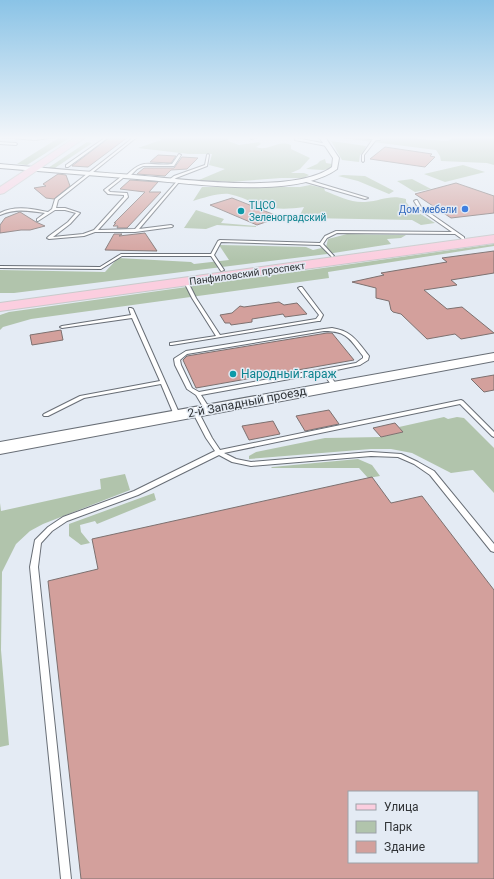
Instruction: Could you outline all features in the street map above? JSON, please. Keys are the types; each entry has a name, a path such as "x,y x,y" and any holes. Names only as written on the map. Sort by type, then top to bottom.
{"main road":[{"path":"0,191 20,178"},
{"name":"Панфиловский проспект","path":"0,299 18,298 332,256 460,236 494,234"},
{"name":"Панфиловский проспект","path":"0,308 494,239"}],"street":[{"path":"140,178 241,185 307,181 317,178"},
{"path":"0,311 65,298"},
{"name":"2-й Западный проезд","path":"0,448 334,385 494,357"}],"lane":[{"path":"54,209 56,200 84,178"},
{"path":"95,231 126,197 126,194 109,193 106,190 123,178"},
{"path":"135,231 178,181"},
{"path":"307,181 366,198"},
{"path":"416,201 420,208 460,236"},
{"path":"0,214 14,209 49,213"},
{"path":"38,220 54,209 65,209 78,213 70,223 49,238 84,235 95,231 135,231 171,226"},
{"path":"321,244 326,237 336,232 460,236"},
{"path":"212,255 220,241 321,244 332,256"},
{"path":"0,267 101,268 121,254 212,255"},
{"path":"212,255 222,270"},
{"path":"186,282 194,298 219,337"},
{"path":"172,344 318,320 322,315 300,288"},
{"path":"131,310 177,415"},
{"path":"62,327 134,316"},
{"path":"334,329 347,333 366,356 366,359 358,364 324,371 198,394 190,389 178,365 177,359 186,353 334,329"},
{"path":"324,371 334,385"},
{"path":"46,415 82,397 162,382"},
{"path":"198,394 206,432 219,452 234,460 251,464 372,454 400,456 416,463 432,473 494,549"},
{"path":"66,879 34,567 38,542 50,529 65,519 136,493 219,452 461,402 494,435"}],"green space":[{"path":"204,178 281,178 229,182 199,180"},
{"path":"346,178 369,178 394,191 389,194 358,181"},
{"path":"435,178 461,178 445,182"},
{"path":"412,179 431,189 415,192 397,181"},
{"path":"310,185 324,188 325,191 345,199 360,202 390,197 406,199 406,202 411,208 435,223 421,225 412,220 307,218 300,215 304,207 279,209 260,205 229,194 215,195 193,201 202,187 300,187"},
{"path":"196,210 224,219 221,223 256,227 217,225 206,229 184,228"},
{"path":"347,234 406,235 401,238 387,239 391,244 327,254 14,293 0,293 0,270 105,272 118,258 191,262 194,264 229,260 219,245 306,247 313,250 326,247 328,239"},
{"path":"494,244 494,246 328,272 329,278 31,319 3,327 0,330 0,315 9,312"},
{"path":"444,417 448,419 457,417 464,418 494,448 494,493 473,470 451,473 412,453 391,449 371,449 249,459 249,456 256,452 325,438 381,437 403,432 399,427"},
{"path":"358,459 372,465 380,476 368,478 359,468 271,468 272,467"},
{"path":"125,474 130,490 43,524 30,531 16,544 2,572 1,650 9,745 0,747 0,503 1,511 101,489 100,479"},
{"path":"154,493 156,500 97,524 95,521 80,525 81,532 90,543 81,545 69,536 69,524"}],"building":[{"path":"52,178 67,178 70,186 54,199 46,198 34,188 46,186 43,184"},
{"path":"130,180 158,182 149,192 161,192 127,228 117,228 118,226 113,226 116,223 114,223 145,192 120,189"},
{"name":"Дом мебели","path":"456,183 494,196 494,213 451,218 415,194"},
{"name":"ТЦСО Зеленоградский","path":"232,198 280,217 257,225 210,205"},
{"path":"20,212 45,226 30,230 0,233 0,225 5,218"},
{"path":"145,233 157,251 105,250 114,234 122,234 119,236"},
{"path":"494,251 494,273 451,280 457,285 424,290 447,309 462,307 494,333 461,339 455,334 427,339 401,314 391,310 389,301 376,298 376,288 352,282 384,275 381,273 447,262 442,258"},
{"path":"279,302 284,305 297,303 307,314 285,317 283,314 252,319 252,322 231,325 230,323 225,323 220,315 232,313 240,306 244,307"},
{"path":"61,330 63,340 32,345 30,335"},
{"name":"Народный гараж","path":"332,333 354,360 196,388 183,360 187,356"},
{"path":"494,375 494,390 484,392 471,379"},
{"path":"329,410 339,424 305,431 296,416"},
{"path":"273,421 280,434 249,440 242,426"},
{"path":"395,423 403,432 381,437 373,428"},
{"path":"372,477 391,503 422,496 494,590 494,879 81,879 48,581 98,569 92,539"}],"place":[{"name":"Дом мебели","path":"465,209"},
{"name":"ТЦСО Зеленоградский","path":"241,211"},
{"name":"Народный гараж","path":"233,374"}]}
